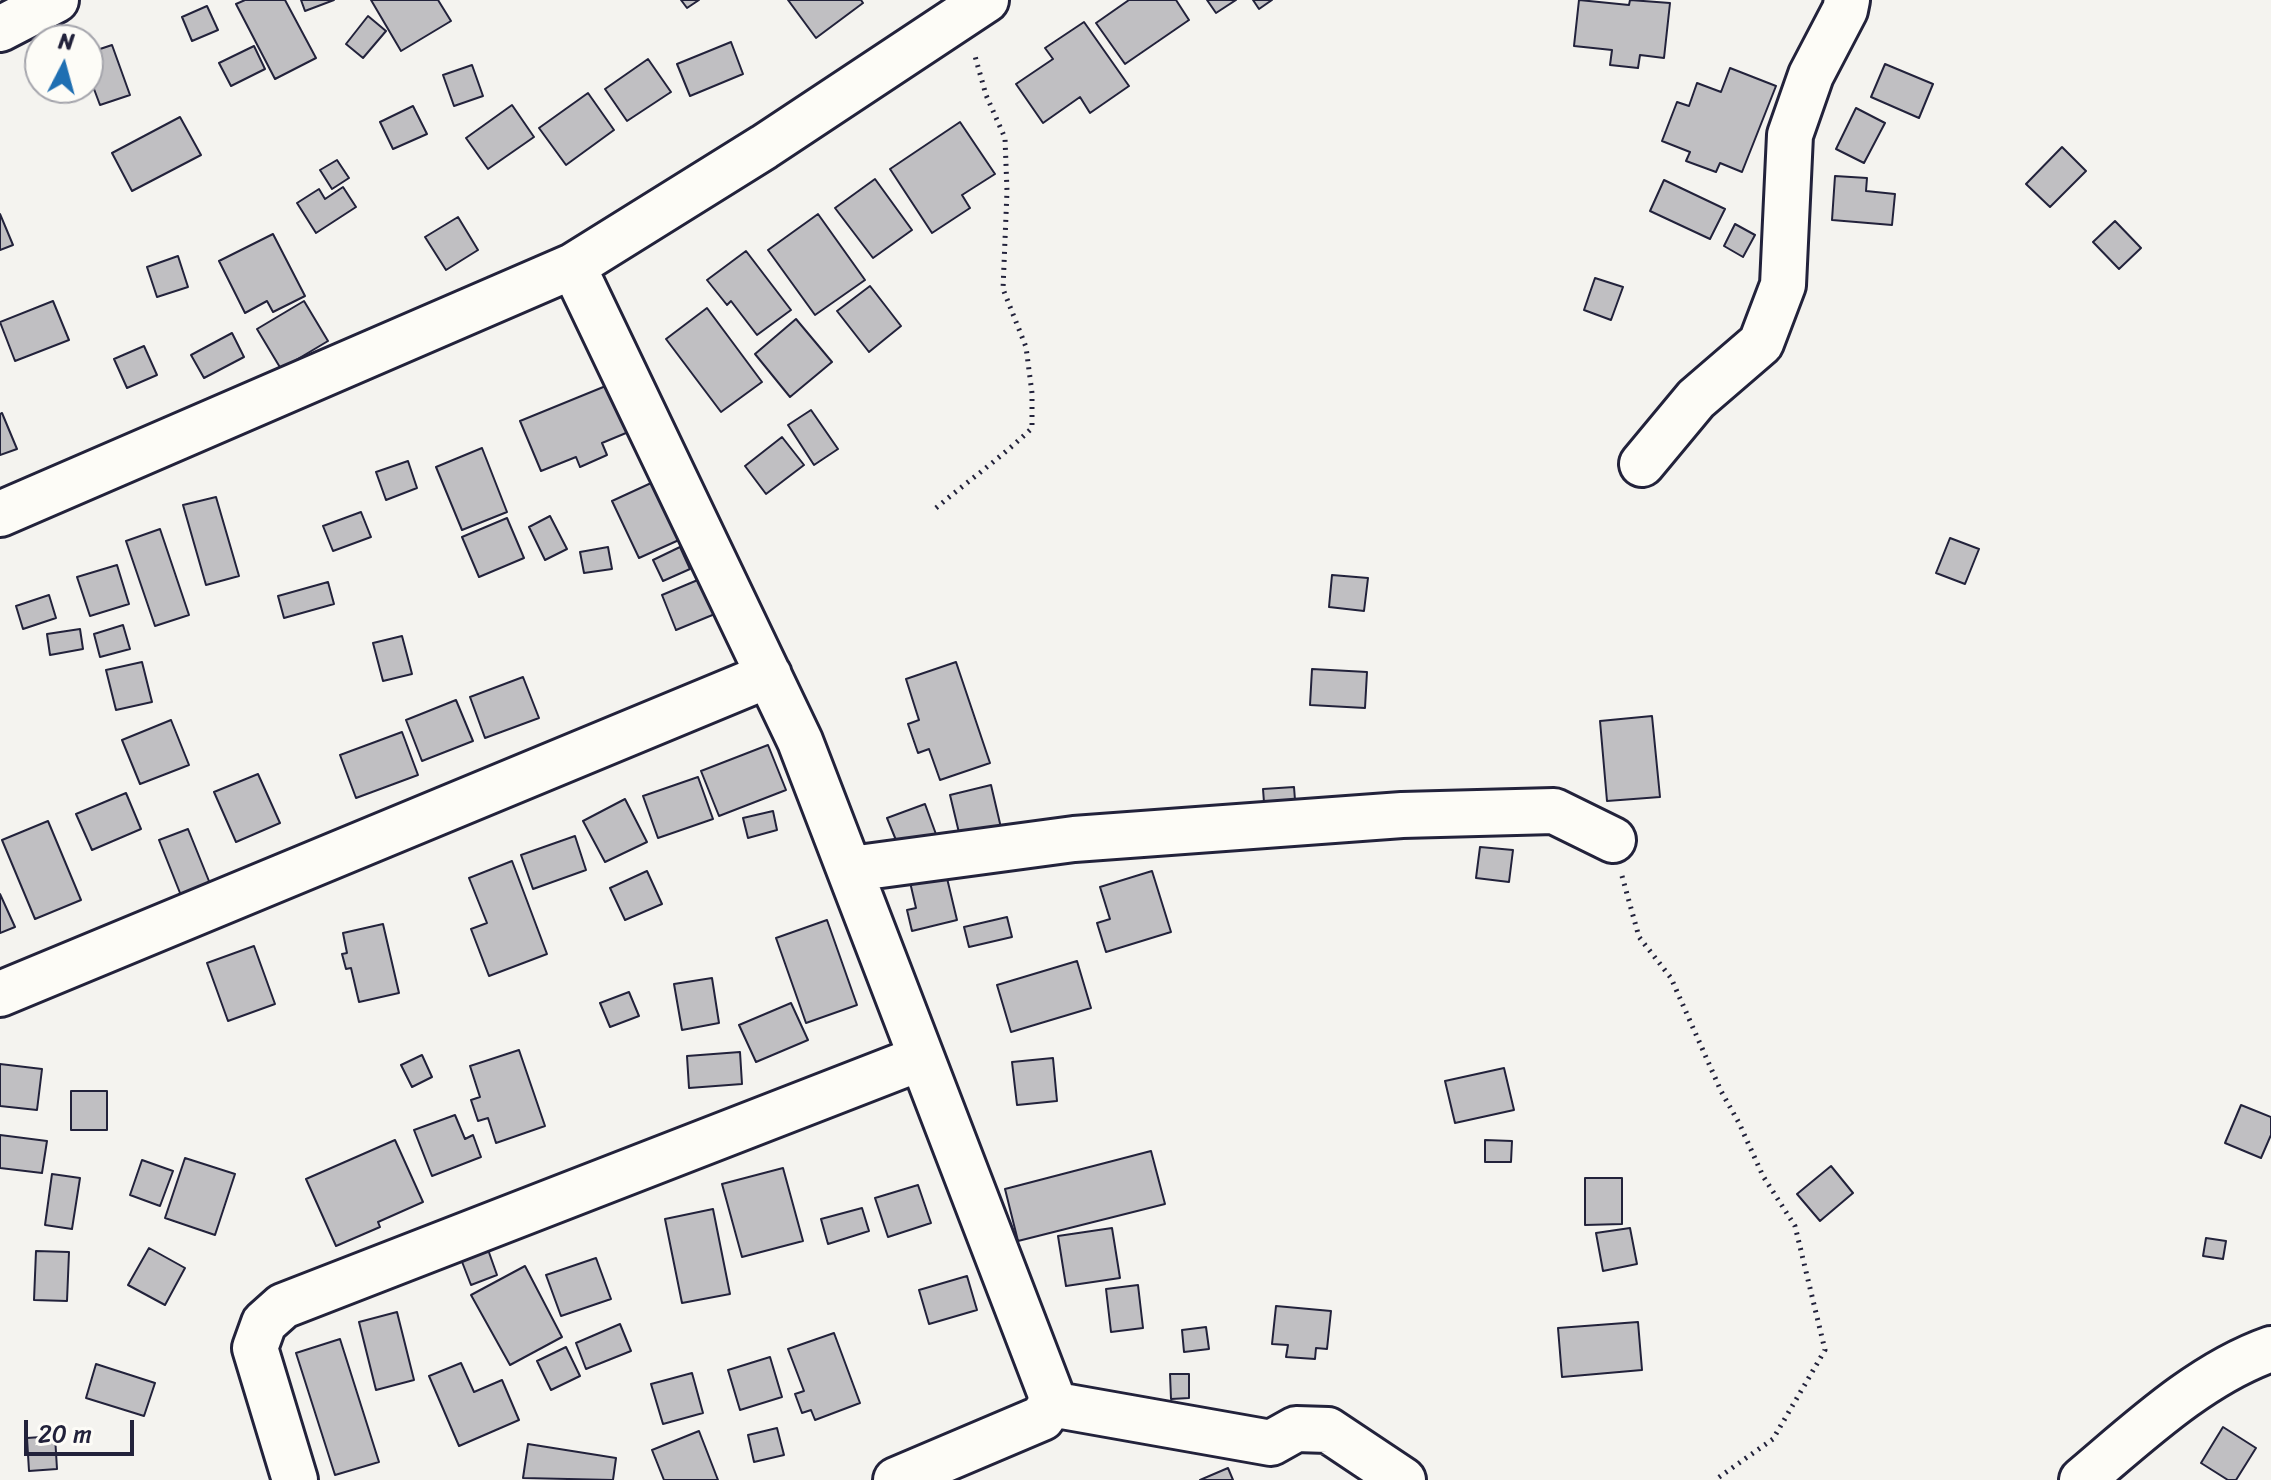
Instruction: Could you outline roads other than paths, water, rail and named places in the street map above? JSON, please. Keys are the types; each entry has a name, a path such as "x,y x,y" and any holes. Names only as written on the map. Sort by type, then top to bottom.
{"street":[{"path":"0,29 56,0"},
{"path":"1642,464 1696,399 1761,343 1783,285 1790,135 1811,75 1845,10 1847,0"},
{"path":"0,514 132,454 573,266 764,147 976,8"},
{"path":"573,266 800,741 1050,1392 1051,1404 1042,1418 896,1480"},
{"path":"0,994 769,675"},
{"path":"851,869 1074,839 1402,815 1554,811 1613,840"},
{"path":"295,1480 255,1348 264,1323 283,1306 921,1058"},
{"path":"2082,1480 2175,1404 2242,1359 2271,1349"},
{"path":"1051,1404 1271,1443 1296,1429 1328,1430 1403,1480"}]}
